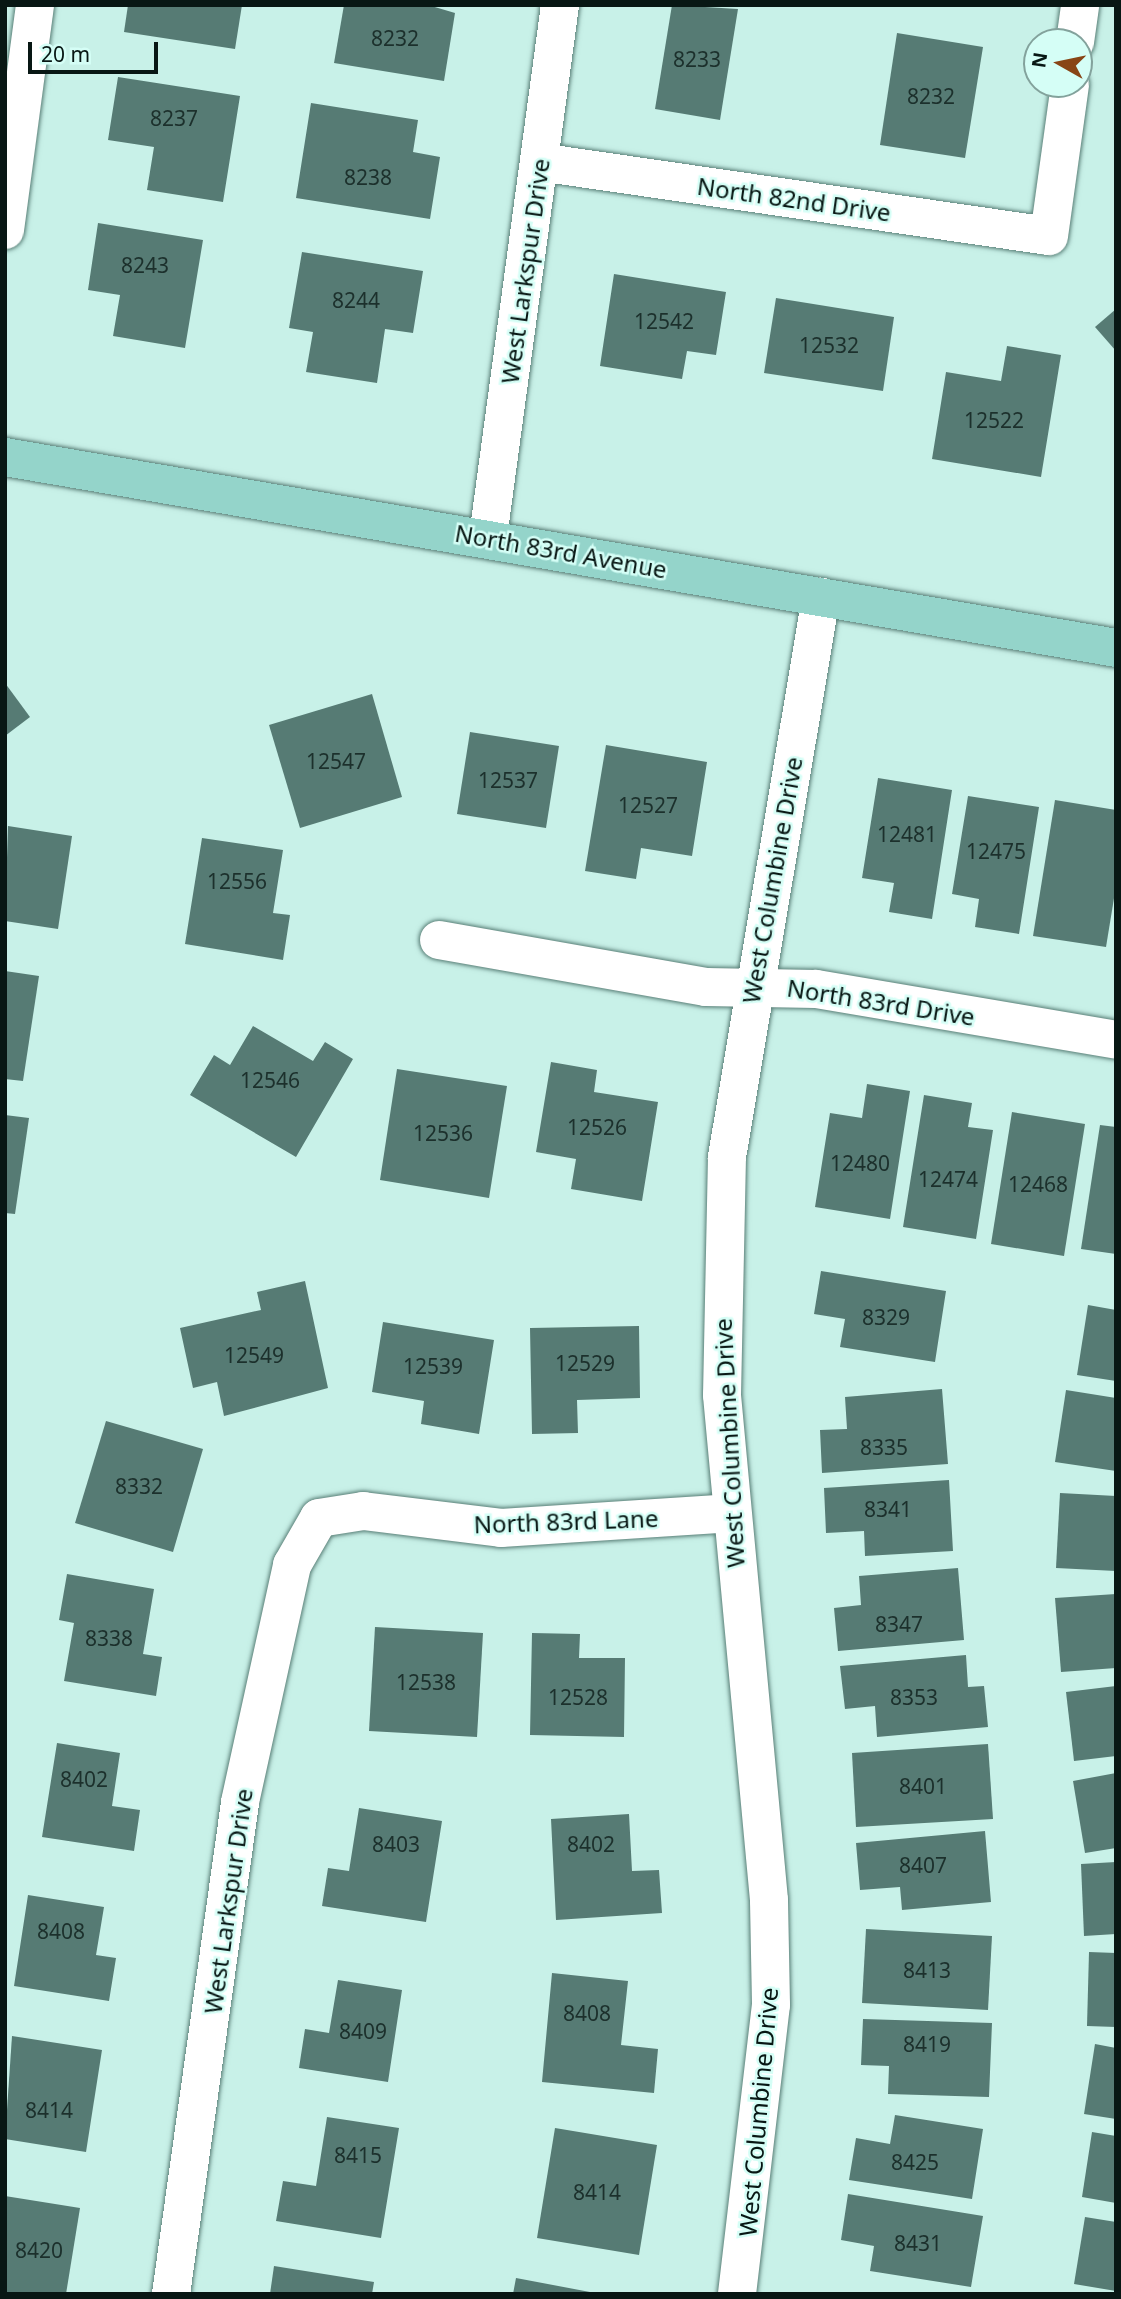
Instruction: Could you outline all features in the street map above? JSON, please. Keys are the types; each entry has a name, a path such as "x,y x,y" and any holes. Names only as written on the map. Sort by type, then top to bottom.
{"main road":[{"name":"North 83rd Avenue","path":"5,457 488,537 1116,648"}],"street":[{"name":"West Larkspur Drive","path":"488,537 560,5"},
{"path":"1078,28 1080,5"},
{"path":"5,230 24,14"},
{"name":"North 82nd Drive","path":"539,162 1049,236 1068,98"},
{"name":"West Columbine Drive","path":"737,2294 771,2005 769,1900 730,1513 722,1395 726,1171 754,985 821,597"},
{"name":"North 83rd Drive","path":"439,940 706,987 754,985 816,989 1116,1040"},
{"name":"North 83rd Lane","path":"319,1518 363,1511 501,1528 730,1513"},
{"name":"West Larkspur Drive","path":"171,2294 240,1802 292,1565 319,1518"}],"building":[{"path":"128,5 242,5 235,49 124,32"},
{"path":"344,5 428,5 455,13 444,81 334,63"},
{"path":"672,5 738,9 720,120 655,109"},
{"path":"897,33 983,47 965,158 880,145"},
{"path":"118,77 240,96 223,202 147,190 154,147 108,140"},
{"path":"311,103 418,120 413,152 440,157 430,219 296,198"},
{"path":"98,223 203,240 185,348 113,336 120,295 88,290"},
{"path":"302,252 423,271 413,333 385,329 377,383 306,372 313,332 289,328"},
{"path":"614,274 726,292 716,355 687,351 682,379 600,366"},
{"path":"776,298 894,317 883,391 764,373"},
{"path":"1116,309 1116,351 1095,327"},
{"path":"1007,346 1061,355 1041,477 932,459 946,372 1001,381"},
{"path":"5,683 30,717 5,736"},
{"path":"372,694 402,797 300,828 269,725"},
{"path":"470,732 559,746 546,828 457,814"},
{"path":"606,745 707,762 692,856 641,848 636,879 585,871"},
{"path":"878,778 952,790 932,919 889,912 894,883 862,878"},
{"path":"968,796 1039,807 1019,934 975,927 979,899 952,894"},
{"path":"1055,800 1116,810 1116,886 1106,947 1033,936"},
{"path":"8,826 72,836 58,929 5,921"},
{"path":"202,838 283,850 273,913 290,915 283,960 185,944"},
{"path":"5,971 39,976 23,1081 5,1079"},
{"path":"253,1026 313,1061 325,1042 353,1059 296,1157 190,1095 214,1055 230,1065"},
{"path":"551,1062 597,1070 594,1092 658,1102 642,1201 571,1189 576,1159 536,1152"},
{"path":"397,1069 507,1086 489,1198 380,1180"},
{"path":"867,1084 910,1091 890,1219 815,1207 830,1113 862,1118"},
{"path":"924,1095 972,1103 968,1127 993,1130 976,1239 903,1227"},
{"path":"1012,1112 1085,1124 1064,1256 991,1244"},
{"path":"5,1115 29,1118 15,1214 5,1213"},
{"path":"1100,1125 1116,1127 1116,1254 1081,1249"},
{"path":"821,1271 946,1291 935,1362 840,1347 845,1319 814,1314"},
{"path":"305,1281 328,1388 224,1416 217,1382 193,1388 180,1328 261,1310 257,1292"},
{"path":"1088,1305 1116,1310 1116,1381 1077,1375"},
{"path":"383,1322 494,1340 479,1434 421,1424 424,1401 372,1392"},
{"path":"639,1326 640,1398 577,1400 578,1433 532,1434 530,1328"},
{"path":"942,1389 948,1464 822,1473 820,1430 847,1429 845,1397"},
{"path":"1066,1390 1116,1398 1116,1471 1055,1462"},
{"path":"106,1421 203,1449 173,1552 75,1523"},
{"path":"949,1480 953,1551 865,1556 864,1531 826,1533 824,1488"},
{"path":"1060,1493 1116,1496 1116,1571 1056,1568"},
{"path":"958,1568 964,1640 838,1651 834,1608 861,1605 859,1576"},
{"path":"67,1574 154,1589 143,1654 162,1657 156,1696 64,1681 74,1623 59,1620"},
{"path":"1116,1594 1116,1668 1061,1672 1055,1598"},
{"path":"375,1627 483,1633 477,1737 369,1731"},
{"path":"532,1633 580,1634 579,1658 625,1658 624,1737 530,1735"},
{"path":"966,1655 968,1687 984,1686 988,1727 877,1737 875,1706 845,1709 840,1666"},
{"path":"1116,1686 1116,1756 1074,1761 1066,1692"},
{"path":"57,1743 120,1753 112,1806 140,1810 134,1851 42,1837"},
{"path":"988,1744 993,1819 856,1827 852,1753"},
{"path":"1116,1773 1116,1848 1085,1853 1073,1781"},
{"path":"359,1808 442,1821 426,1922 322,1906 328,1868 349,1871"},
{"path":"629,1814 632,1871 659,1870 662,1913 556,1920 551,1819"},
{"path":"985,1831 991,1902 902,1910 900,1887 860,1890 856,1843"},
{"path":"1116,1862 1116,1934 1084,1936 1081,1864"},
{"path":"28,1895 104,1907 96,1955 116,1958 109,2001 14,1986"},
{"path":"866,1929 992,1936 988,2010 862,2003"},
{"path":"1089,1952 1116,1953 1116,2027 1087,2026"},
{"path":"552,1973 628,1981 621,2045 658,2049 654,2093 542,2082"},
{"path":"338,1980 402,1990 388,2082 299,2068 305,2029 329,2033"},
{"path":"863,2019 992,2023 989,2097 888,2094 889,2066 861,2065"},
{"path":"12,2036 102,2050 86,2152 5,2139"},
{"path":"1095,2044 1116,2048 1116,2119 1084,2114"},
{"path":"895,2115 983,2129 972,2199 849,2180 856,2138 890,2144"},
{"path":"327,2117 399,2128 381,2238 276,2221 283,2181 316,2186"},
{"path":"555,2128 657,2145 639,2255 537,2238"},
{"path":"1092,2132 1116,2136 1116,2203 1082,2197"},
{"path":"848,2194 983,2216 971,2287 870,2271 874,2246 841,2240"},
{"path":"5,2196 80,2208 66,2294 5,2292"},
{"path":"1085,2217 1116,2222 1116,2291 1074,2284"},
{"path":"274,2266 374,2282 372,2294 270,2294"},
{"path":"516,2278 590,2292 590,2294 513,2294"}]}
